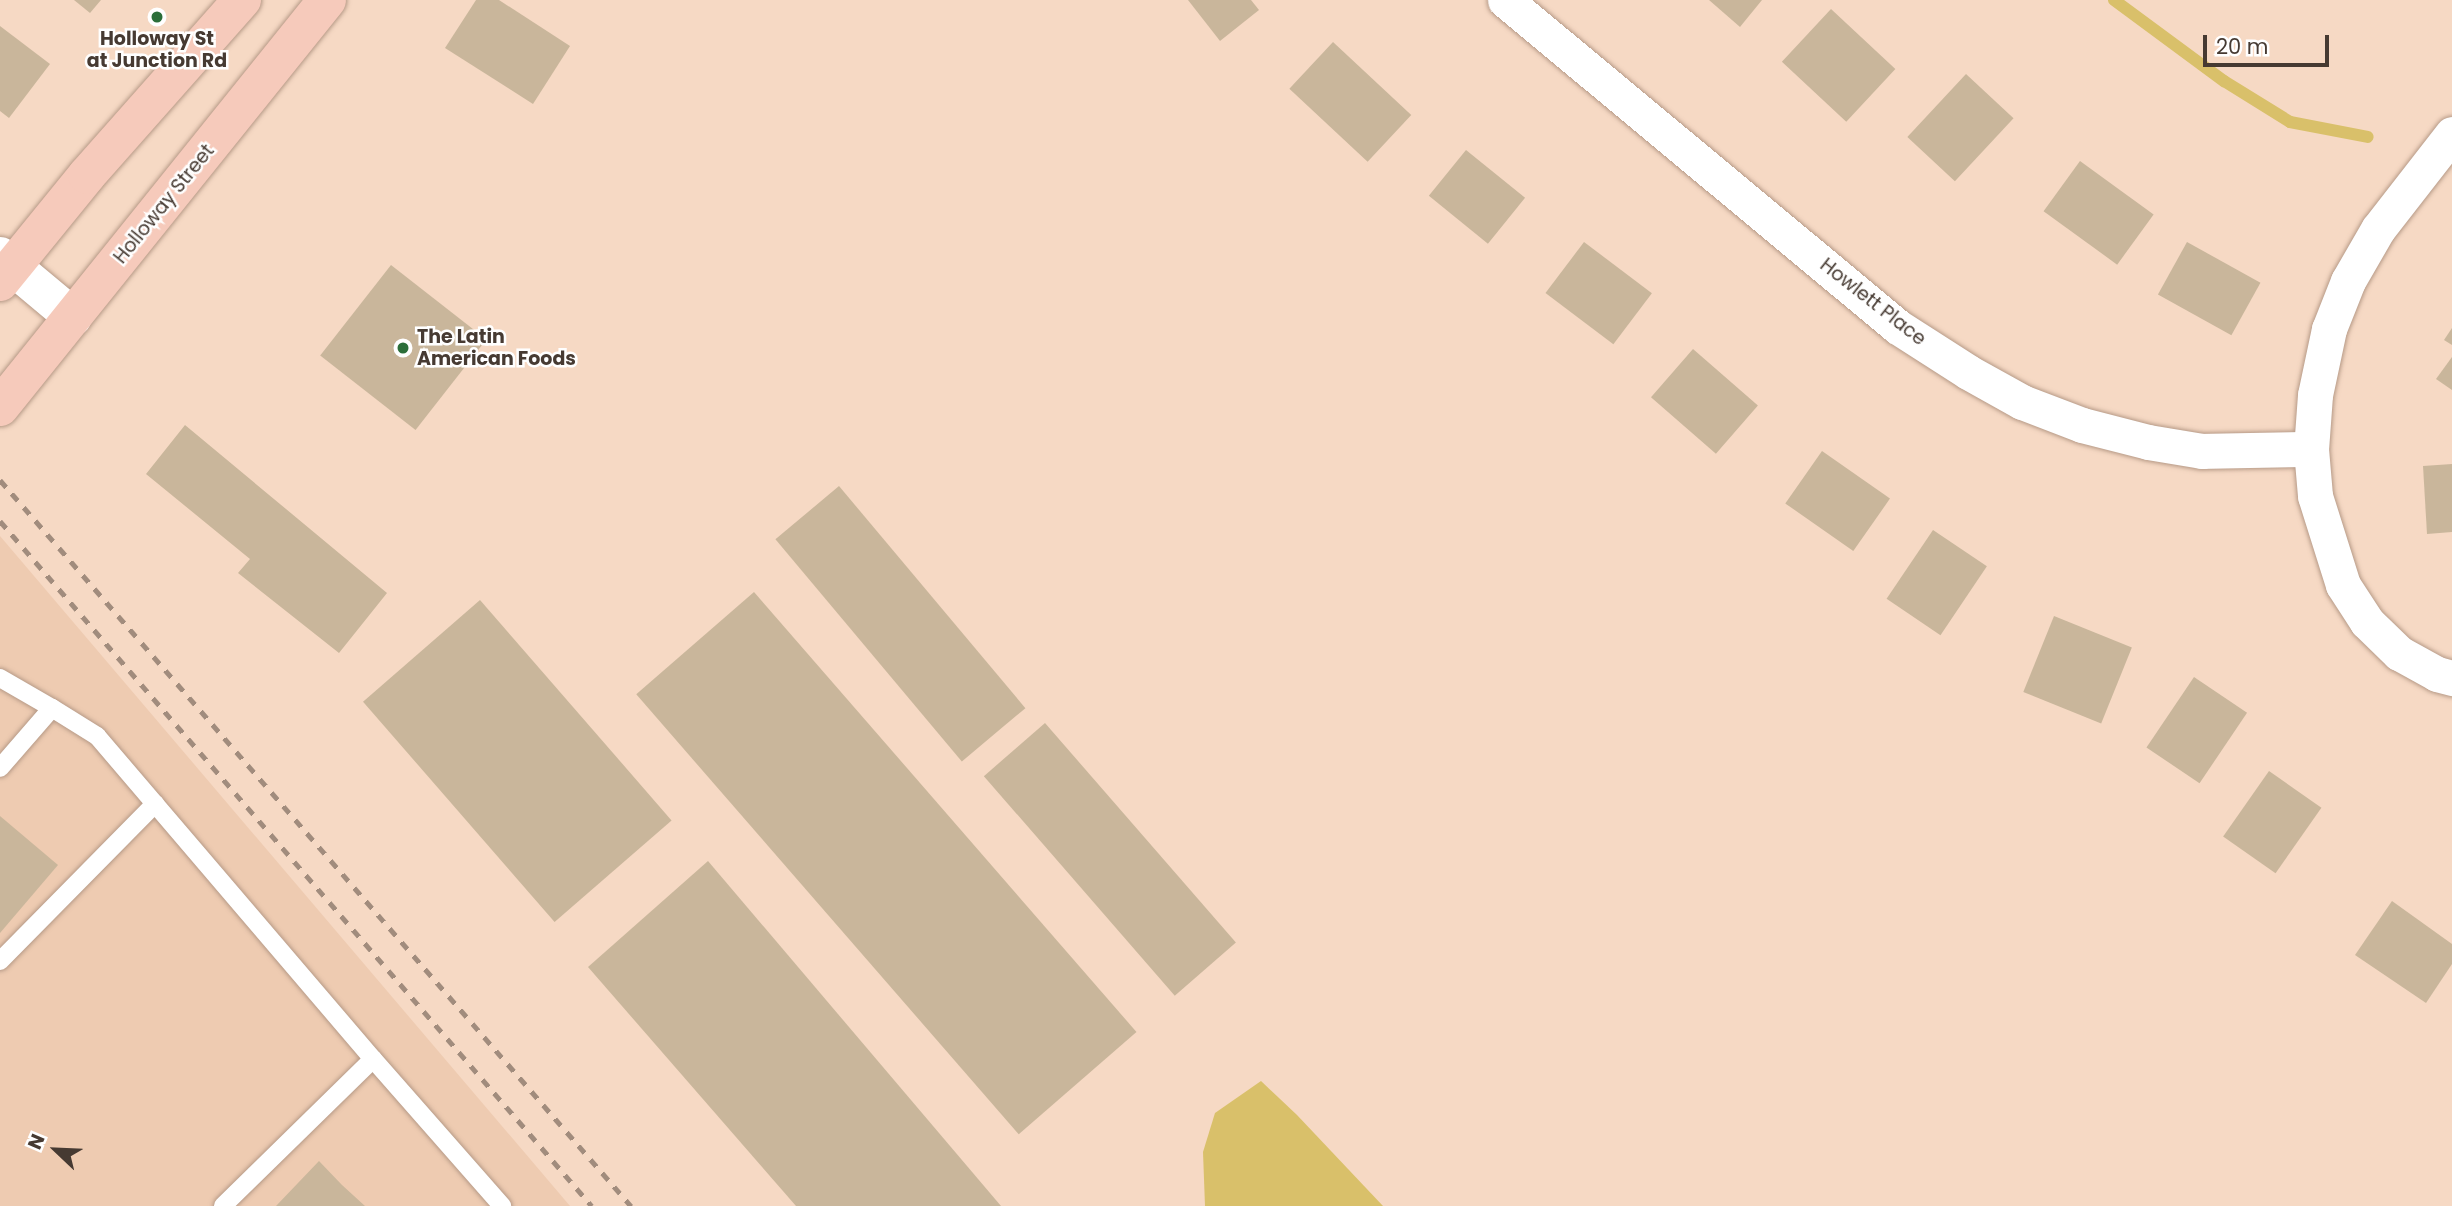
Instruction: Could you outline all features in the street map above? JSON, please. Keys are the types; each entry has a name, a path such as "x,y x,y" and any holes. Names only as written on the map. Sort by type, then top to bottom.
{"highway":[{"path":"4,268 242,0"},
{"name":"Holloway Street","path":"0,407 327,0"}],"street":[{"name":"Howlett Place","path":"1505,0 1898,327 1968,372 2022,402 2082,425 2148,442 2203,450 2311,449"},
{"path":"2452,134 2378,229 2348,281 2329,329 2315,395 2311,449 2315,496 2343,585 2367,622 2399,653 2437,674 2452,678"},
{"path":"4,268 73,317"}],"lane":[{"path":"0,678 97,736 502,1206"},
{"path":"0,768 52,708"},
{"path":"0,961 155,804"},
{"path":"223,1206 373,1059"}],"shaded area":[{"path":"0,536 570,1206 0,1206"},
{"path":"1261,1081 1383,1206 1205,1206 1203,1152 1215,1113"}],"building":[{"path":"74,0 101,0 90,13"},
{"path":"476,0 499,0 570,46 533,104 445,48"},
{"path":"1188,0 1251,0 1259,10 1220,41"},
{"path":"1709,0 1762,0 1740,27"},
{"path":"1831,9 1895,69 1846,122 1782,62"},
{"path":"0,26 50,64 9,118 0,111"},
{"path":"1333,42 1411,115 1368,162 1289,89"},
{"path":"1966,74 2014,118 1955,181 1907,137"},
{"path":"1466,150 1525,198 1488,244 1429,196"},
{"path":"2080,161 2154,214 2117,265 2044,211"},
{"path":"1584,242 1652,293 1613,344 1545,293"},
{"path":"2187,242 2260,283 2231,335 2158,294"},
{"name":"The Latin American Foods","path":"391,265 486,339 416,430 320,356"},
{"path":"2452,328 2452,345 2444,340"},
{"path":"1693,349 1758,405 1716,454 1651,397"},
{"path":"2452,357 2452,390 2436,379"},
{"path":"185,425 387,593 339,653 238,573 250,559 146,474"},
{"path":"1822,451 1890,499 1853,551 1785,503"},
{"path":"2452,464 2452,532 2427,534 2423,466"},
{"path":"839,486 1025,708 962,762 775,539"},
{"path":"1933,530 1987,566 1940,635 1887,599"},
{"path":"754,592 1136,1032 1019,1134 636,694"},
{"path":"480,600 672,820 555,922 363,702"},
{"path":"2054,616 2132,647 2101,723 2023,692"},
{"path":"2194,677 2247,713 2200,783 2146,747"},
{"path":"1045,723 1236,943 1175,996 984,776"},
{"path":"2269,771 2321,808 2276,873 2223,837"},
{"path":"0,816 58,865 0,933"},
{"path":"708,861 1001,1206 796,1206 588,967"},
{"path":"2392,901 2452,944 2452,964 2426,1003 2355,955"},
{"path":"319,1161 342,1185 365,1206 276,1206"}],"waterway":[{"path":"2114,0 2224,81 2290,122 2368,137"}],"railway":[{"path":"0,480 631,1206"},
{"path":"0,521 592,1206"}],"place":[{"name":"Holloway St at Junction Rd","path":"157,17"},
{"name":"The Latin American Foods","path":"403,348"}]}
